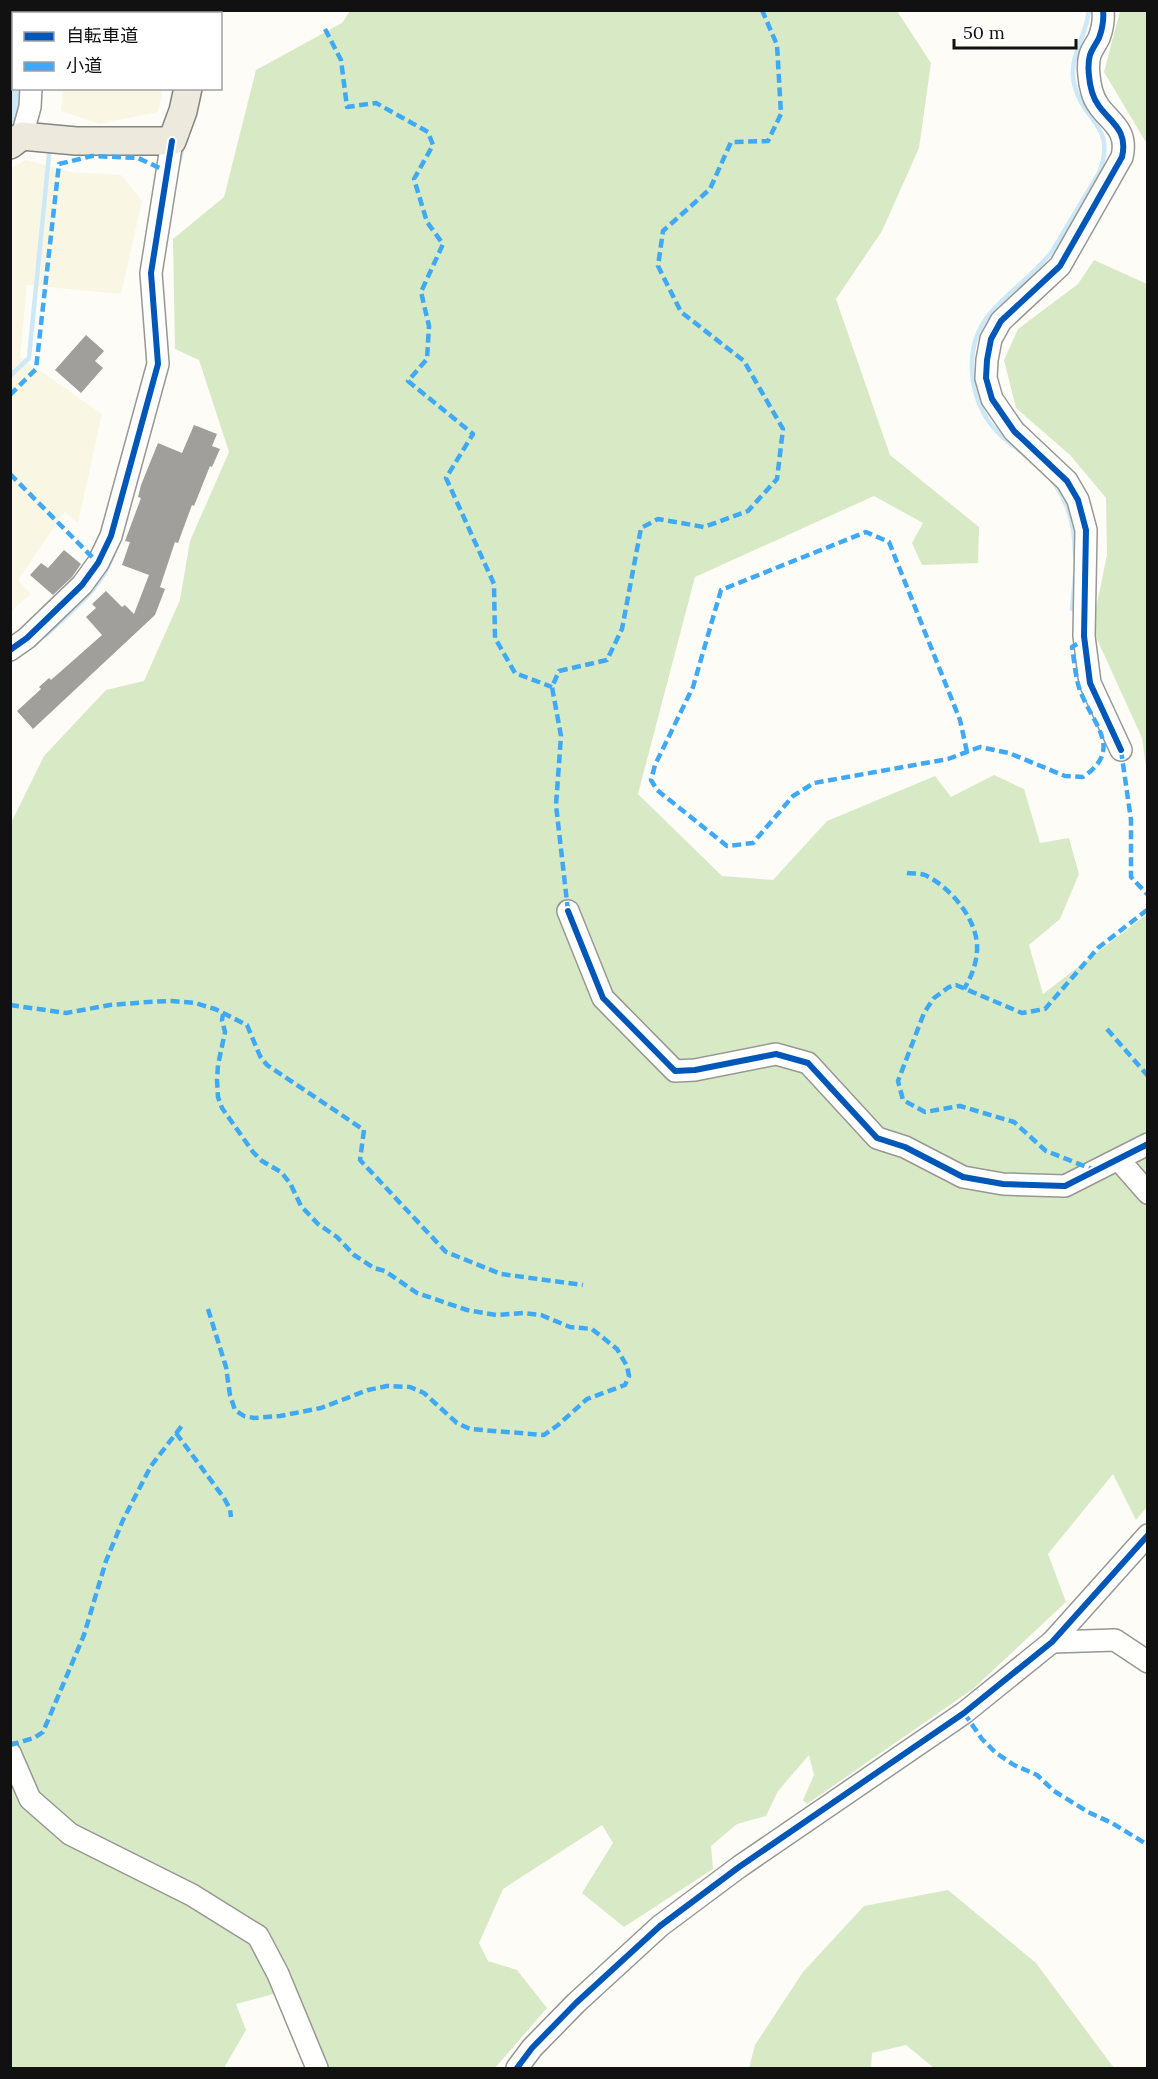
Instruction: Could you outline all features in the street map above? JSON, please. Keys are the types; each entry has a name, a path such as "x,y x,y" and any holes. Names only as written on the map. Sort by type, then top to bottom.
{"main road":[{"path":"16,140 172,141 188,90"}],"street":[{"path":"1103,10 1100,37 1090,54 1092,93 1103,111 1119,128 1125,144 1122,157 1060,266 1001,321 991,339 986,378 992,399 1014,432 1067,481 1078,500 1086,530 1084,636 1090,683 1121,750"},
{"path":"16,140 30,107 31,90"},
{"path":"10,650 27,638 82,585 98,563 111,536 158,364 151,273 172,141"},
{"path":"568,911 603,998 675,1071 695,1070 777,1054 808,1064 877,1138 905,1147 963,1177 1004,1185 1065,1186 1148,1144"},
{"path":"1119,1160 1148,1193"},
{"path":"517,2068 532,2048 576,2003 660,1926 740,1867 964,1713 1052,1642 1148,1535"},
{"path":"1052,1642 1114,1640 1148,1662"},
{"path":"10,1753 30,1799 70,1834 192,1895 258,1936 278,1974 317,2068"}],"shaded area":[{"path":"70,10 153,10 158,12 70,12"},
{"path":"63,90 163,90 158,112 99,124 61,111"},
{"path":"26,160 71,172 121,175 142,201 121,294 27,285 20,357 102,414 78,523 64,512 18,580 31,594 11,611 10,169"}],"green space":[{"path":"350,11 897,11 931,63 919,148 882,231 836,299 890,455 979,527 978,563 922,565 912,543 923,523 874,496 695,577 638,794 722,876 773,880 827,821 935,776 951,797 994,775 1024,789 1040,843 1069,838 1079,874 1060,919 1029,945 1043,994 1147,914 1147,1507 1136,1520 1113,1474 1048,1554 1066,1602 973,1689 807,1804 803,1800 814,1775 809,1755 778,1791 766,1816 737,1824 711,1846 713,1869 624,1927 582,1893 613,1843 602,1825 503,1889 479,1943 488,1961 517,1970 547,2008 495,2068 327,2068 292,1989 236,2004 246,2030 224,2068 11,2068 11,1781 26,1779 19,1749 10,1739 10,825 44,756 106,690 144,681 180,600 190,541 229,452 199,360 175,349 173,239 224,197 256,70 342,23"},
{"path":"1120,11 1147,11 1147,144 1104,72"},
{"path":"1094,260 1147,284 1147,774 1142,738 1092,628 1107,555 1106,498 1071,456 1016,408 1004,360 1018,329 1078,284"},
{"path":"948,1890 1036,1963 1114,2068 934,2068 906,2045 872,2053 871,2068 749,2068 755,2045 803,1972 864,1906"}],"building":[{"path":"86,335 104,351 95,361 103,368 81,393 55,370"},
{"path":"194,425 217,434 212,446 220,449 212,467 210,466 194,506 192,505 178,543 175,542 160,587 165,589 155,615 33,729 17,711 41,689 39,687 49,678 51,680 102,635 86,617 96,608 92,604 106,591 122,607 125,605 134,614 149,575 122,565 130,542 125,541 141,498 138,497 141,485 158,443 182,453"},
{"path":"64,550 81,564 72,577 53,595 30,575 41,563 48,568"}],"waterway":[{"path":"1023,453 995,429 981,407 973,380 973,352 981,327 989,315 1053,250 1099,173 1104,157 1102,134 1078,96 1073,74 1089,10"},
{"path":"10,117 18,102 19,90"},
{"path":"179,163 183,145"},
{"path":"10,376 29,358 49,155"},
{"path":"1051,479 1070,515 1075,555"},
{"path":"46,635 95,587 109,565 114,552"},
{"path":"1072,609 1075,576"}],"marked path":[{"path":"568,911 556,805 561,736 552,687 559,671 607,660 622,629 641,528 658,519 704,527 748,511 777,479 783,429 744,361 681,312 658,266 663,231 710,189 731,142 768,141 781,114 777,45 762,10"},
{"path":"325,29 341,60 347,107 376,103 428,132 433,145 414,179 427,222 443,244 421,292 429,326 427,359 408,381 473,434 446,478 494,584 495,638 515,673 552,687"},
{"path":"10,395 36,369 59,164 92,156 138,158 166,171"},
{"path":"10,474 98,563"},
{"path":"967,752 960,720 889,542 866,532 721,590 693,687 655,765 651,780 657,790 727,846 753,843 793,796 814,783 948,759 980,747 1009,753 1065,776 1083,777 1096,766 1102,755 1103,744 1101,733 1083,697 1076,675 1072,647 1084,640"},
{"path":"1121,750 1131,820 1131,877 1148,895"},
{"path":"907,873 925,875 943,887 960,904 972,924 977,944 977,956 964,989"},
{"path":"1097,1171 1046,1151 1014,1122 960,1106 925,1112 903,1100 898,1081 924,1013 934,998 949,987 956,985 1022,1013 1045,1009 1098,948 1147,910 1148,904"},
{"path":"10,1005 66,1013 110,1005 172,1001 195,1003 215,1009 247,1025 260,1056 267,1065 364,1130 360,1160 446,1252 501,1274 583,1285"},
{"path":"208,1309 226,1367 230,1395 235,1410 244,1416 254,1418 280,1416 321,1408 368,1390 387,1386 410,1387 424,1393 457,1423 470,1429 544,1435 587,1399 625,1385 629,1376 627,1366 617,1349 592,1329 570,1327 541,1315 524,1313 496,1315 467,1310 417,1293 385,1271 374,1268 354,1255 337,1237 318,1224 301,1206 290,1183 281,1172 262,1161 253,1152 222,1108 218,1097 217,1080 225,1032 223,1014"},
{"path":"1107,1029 1148,1076"},
{"path":"10,1745 34,1738 43,1732 84,1635 106,1561 123,1520 151,1466 184,1423"},
{"path":"176,1433 224,1498 230,1509 231,1517"},
{"path":"964,1713 982,1739 996,1753 1014,1765 1037,1775 1054,1791 1088,1812 1112,1823 1148,1845"}],"cycle path":[{"path":"1103,10 1101,32 1089,59 1089,79 1096,101 1122,136 1122,157 1060,266 1001,321 991,339 986,378 992,399 1014,431 1067,481 1078,500 1086,530 1084,636 1090,683 1121,750"},
{"path":"10,650 27,638 82,585 98,563 111,536 158,364 151,273 172,141"},
{"path":"568,911 603,998 675,1071 695,1070 776,1054 808,1063 877,1138 905,1147 963,1177 1003,1184 1065,1186 1148,1144"},
{"path":"517,2068 532,2048 576,2003 660,1926 739,1867 964,1713 1052,1642 1148,1535"}]}
